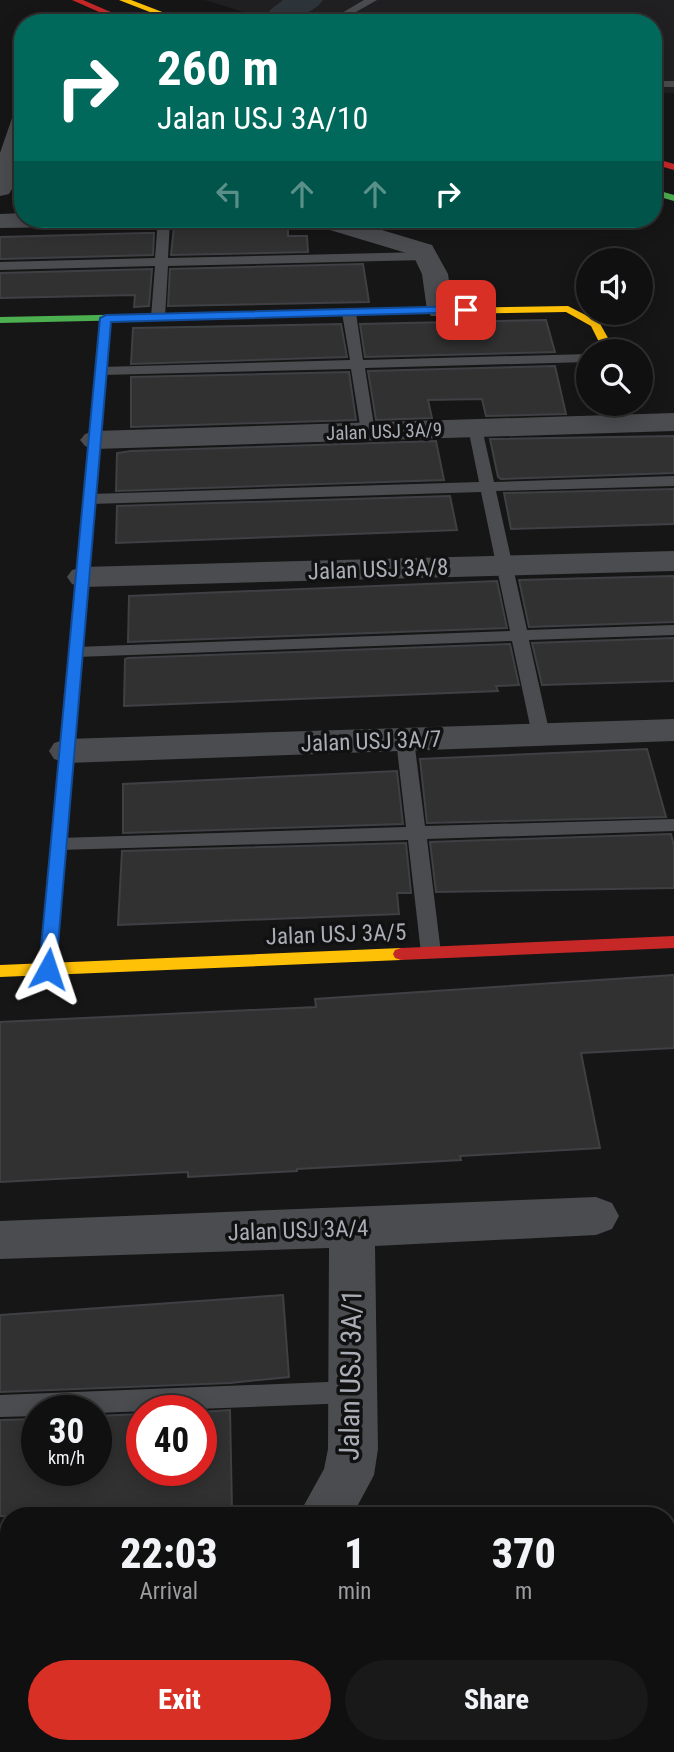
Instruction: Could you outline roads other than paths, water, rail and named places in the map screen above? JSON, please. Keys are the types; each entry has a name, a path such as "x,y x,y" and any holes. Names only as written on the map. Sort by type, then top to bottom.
{"main road":[{"path":"76,0 110,14"},
{"path":"124,0 162,14"},
{"path":"0,320 568,309 592,318 603,331 606,339"},
{"path":"48,969 106,318"},
{"name":"Jalan USJ 3A/5","path":"0,971 674,942"}],"street":[{"path":"0,189 14,146"},
{"path":"355,228 422,250 435,274 440,310"},
{"name":"Jalan USJ 3A/9","path":"94,440 475,429 611,416"},
{"name":"Jalan USJ 3A/9","path":"642,416 674,422"},
{"name":"Jalan USJ 3A/8","path":"83,577 674,561"},
{"name":"Jalan USJ 3A/7","path":"67,751 674,730"},
{"name":"Jalan USJ 3A/4","path":"0,1240 352,1228 596,1216"},
{"name":"Jalan USJ 3A/1","path":"329,1507 348,1475 353,1449 352,1228"}],"lane":[{"path":"346,14 372,0"},
{"path":"158,317 163,228"},
{"path":"0,266 425,256"},
{"path":"349,313 368,432"},
{"path":"101,370 576,358"},
{"path":"475,429 541,735"},
{"path":"90,499 674,481"},
{"path":"76,652 674,629"},
{"path":"405,740 431,953"},
{"path":"59,844 674,825"},
{"path":"0,1406 352,1392"}],"waterway":[{"path":"284,11 308,0"}]}
